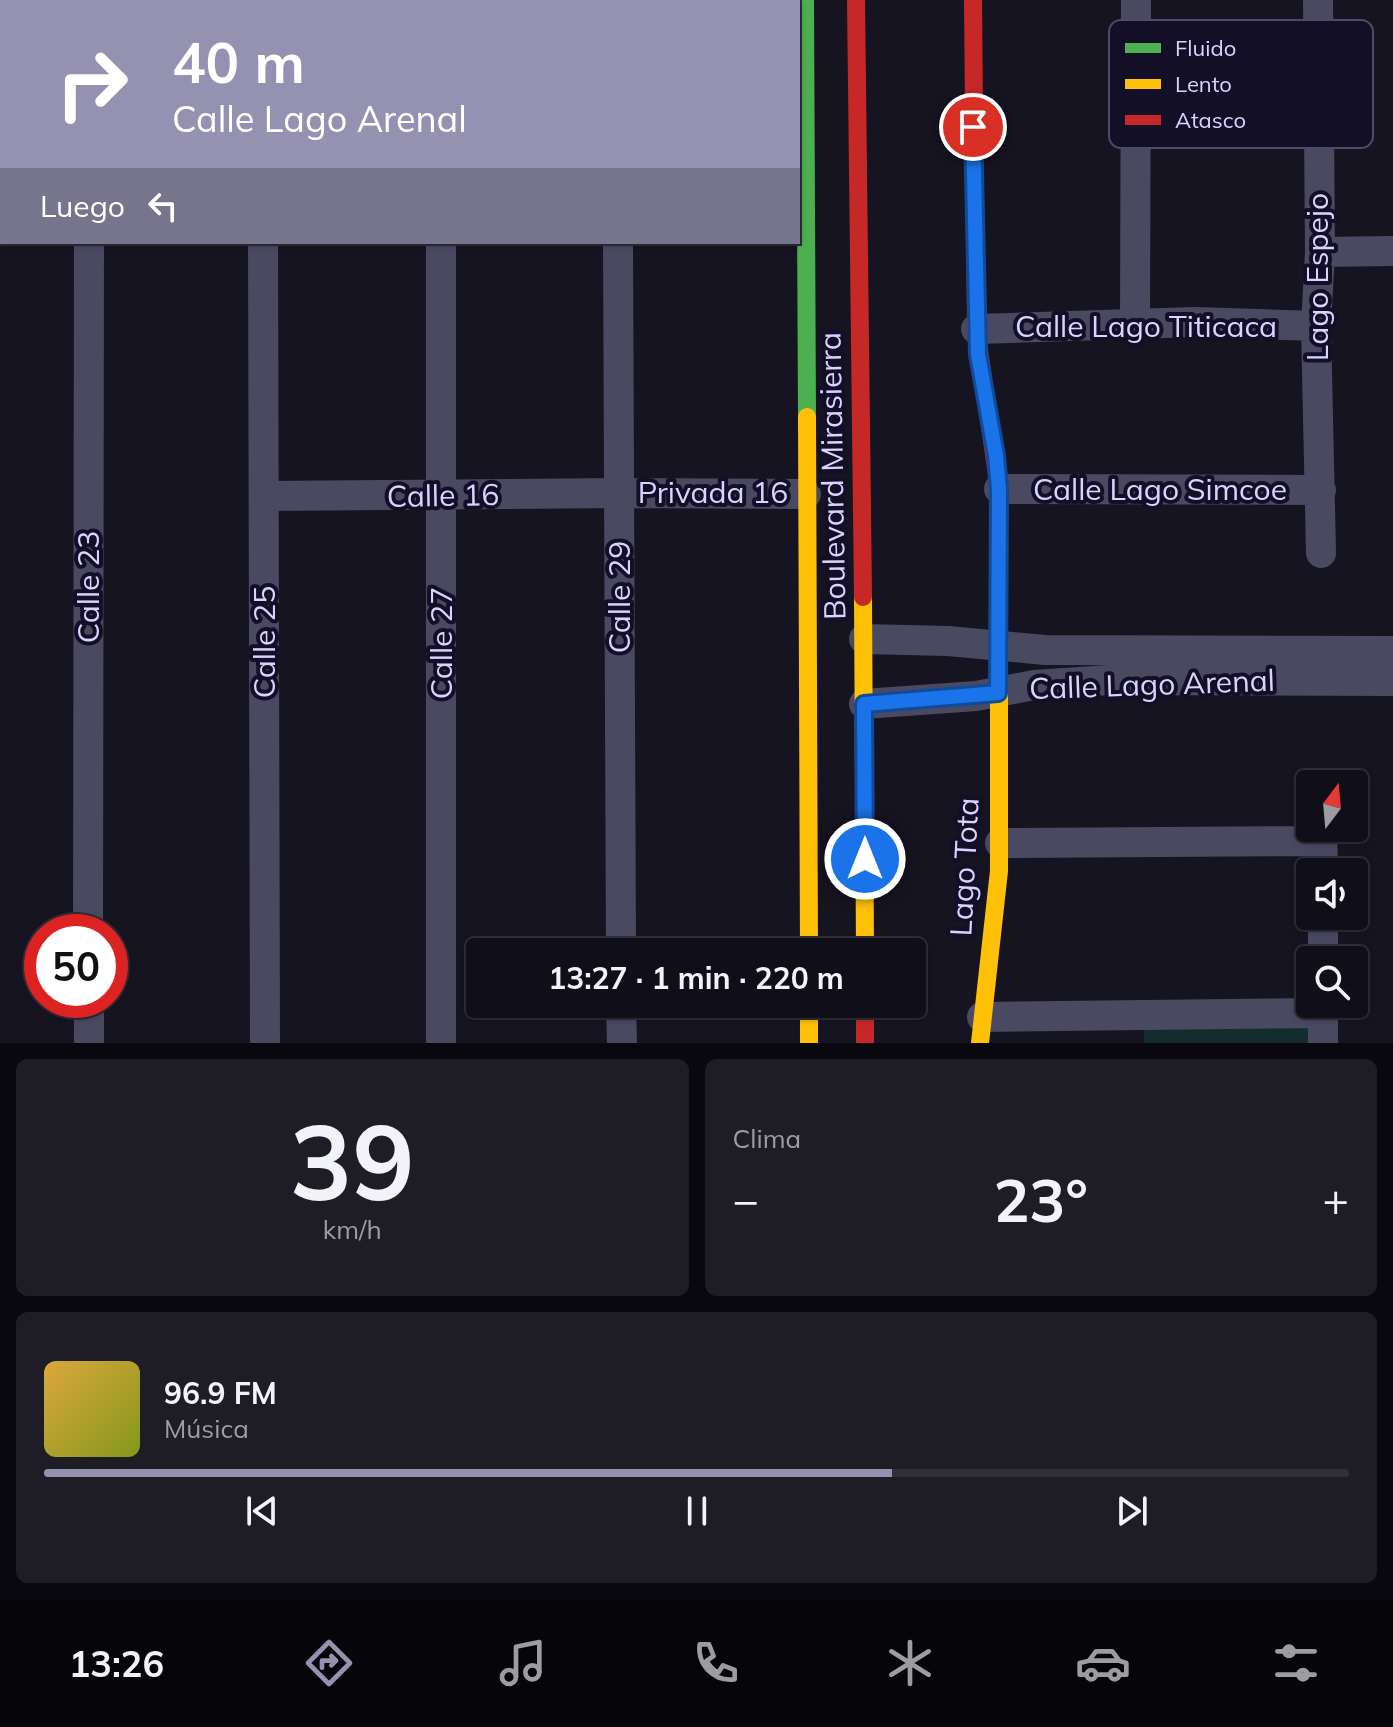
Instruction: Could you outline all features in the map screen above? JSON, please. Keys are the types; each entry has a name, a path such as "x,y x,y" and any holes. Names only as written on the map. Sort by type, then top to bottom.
{"main road":[{"name":"Boulevard Mirasierra","path":"805,0 809,938"},
{"name":"Boulevard Mirasierra","path":"856,0 865,938"},
{"name":"Lago Tota","path":"973,0 976,329 999,489 1000,843 981,1030"},
{"path":"809,1018 809,1043"},
{"path":"865,1018 865,1043"}],"street":[{"path":"1135,323 1136,148"},
{"name":"Lago Espejo","path":"1319,148 1320,252 1316,326 1321,553"},
{"name":"Calle 23","path":"88,914 89,244"},
{"name":"Calle 25","path":"263,244 265,1043"},
{"name":"Calle 27","path":"441,244 441,1043"},
{"name":"Calle 29","path":"618,244 621,938"},
{"path":"1320,252 1393,251"},
{"name":"Calle Lago Titicaca","path":"976,329 1195,322 1316,326"},
{"name":"Calle Lago Simcoe","path":"999,489 1321,490"},
{"name":"Privada 16","path":"621,493 806,494"},
{"name":"Calle 16","path":"264,496 621,493"},
{"name":"Calle Lago Arenal","path":"864,639 1143,652 1393,651"},
{"name":"Calle Lago Arenal","path":"864,704 998,693 1034,685 1110,680 1393,681"},
{"path":"1000,843 1296,836"},
{"path":"89,1018 89,1043"},
{"path":"621,1018 622,1043"},
{"path":"981,1030 1144,1029 1323,1020"}],"green space":[{"path":"1296,1013 1296,1018 1323,1018 1323,1043 1144,1043 1144,1014"}],"traffic: fast":[{"path":"805,0 807,417"}],"traffic: slow":[{"path":"807,417 809,938"},
{"path":"863,597 865,938"},
{"path":"980,1043 999,871 999,638"},
{"path":"809,1018 809,1043"}],"traffic: jam":[{"path":"856,0 863,597"},
{"path":"973,0 976,329 999,489 999,638"},
{"path":"865,1018 865,1043"}],"route":[{"path":"865,859 864,704 998,693 999,489 976,329 973,127"}]}
